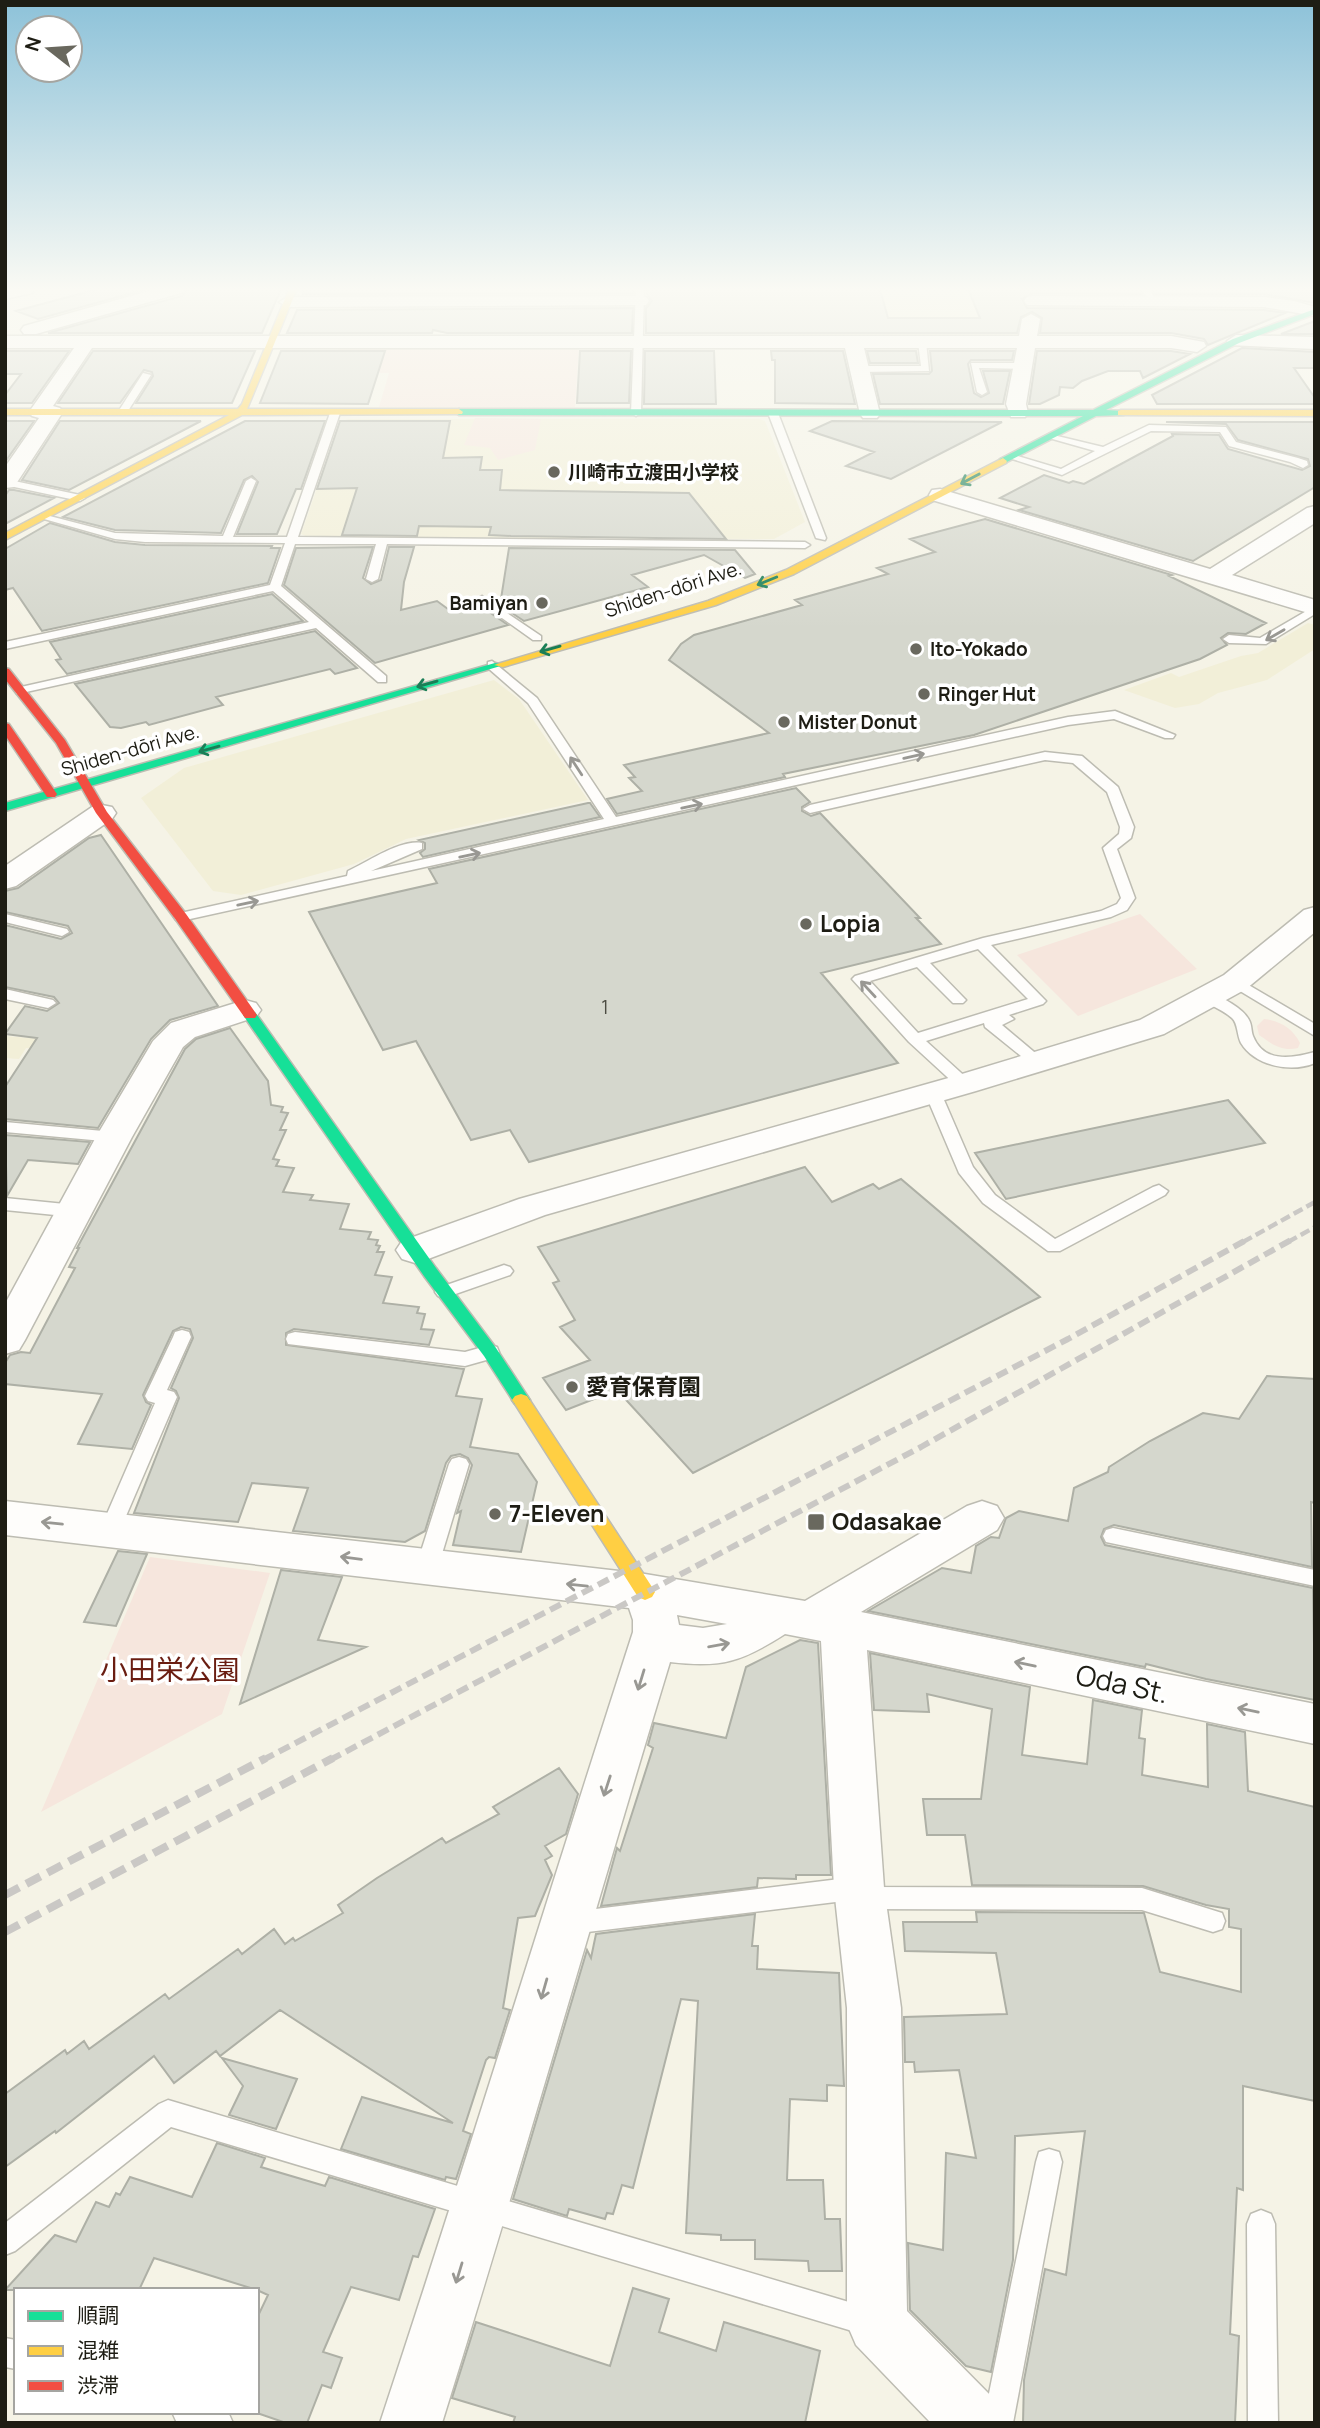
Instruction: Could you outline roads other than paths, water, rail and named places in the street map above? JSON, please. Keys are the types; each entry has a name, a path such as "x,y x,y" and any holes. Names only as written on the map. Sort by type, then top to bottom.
{"street":[{"path":"6,482 52,402"},
{"path":"5,537 240,412 247,402"},
{"path":"867,402 870,414"},
{"path":"1016,402 1018,413"},
{"name":"Shiden-dōri Ave.","path":"771,560 1087,402"},
{"name":"Shiden-dōri Ave.","path":"5,807 86,785 489,659 712,603 790,572 1116,402"},
{"path":"5,412 636,413 752,410 772,413 870,414 1315,413"},
{"path":"940,495 1315,608"},
{"path":"1214,576 1315,513"},
{"name":"Shiden-dōri Ave.","path":"489,659 537,638 659,604 737,576"},
{"path":"5,671 61,743 51,794"},
{"path":"5,726 56,770 86,785 102,813 181,917 444,1292 490,1352 645,1592 656,1619 656,1632 564,1924 480,2208 411,2423"},
{"name":"Shiden-dōri Ave.","path":"16,781 95,759"},
{"path":"5,880 102,813"},
{"path":"415,1250 532,1208 1152,1027 1222,990 1315,916"},
{"path":"5,1339 114,1138 176,1035 183,1030 245,1010"},
{"name":"Oda St.","path":"5,1518 645,1592 929,1644 1315,1724"},
{"path":"653,1641 703,1647 735,1642 810,1621 982,1518"},
{"path":"810,1621 859,1893 874,2008 877,2324 974,2423"}],"lane":[{"path":"123,412 129,402"},
{"path":"636,402 636,413"},
{"path":"275,587 335,412"},
{"path":"42,517 114,536 226,541 813,541 772,413"},
{"path":"1216,413 1233,444 1294,460 1303,463 1303,466"},
{"path":"1011,457 1062,472 1149,428 1223,429"},
{"path":"1052,436 1104,450"},
{"path":"226,541 251,481"},
{"path":"6,482 80,498"},
{"path":"372,579 382,541"},
{"path":"275,587 382,679"},
{"path":"5,646 275,587"},
{"path":"482,599 537,638"},
{"path":"1229,639 1262,642 1315,608"},
{"path":"21,691 317,624"},
{"path":"489,659 533,701 613,824"},
{"path":"181,917 613,824 1068,721 1115,715 1169,735"},
{"path":"810,809 1045,756 1077,760 1113,790 1127,827 1126,835 1110,848 1128,898 1122,907 1106,914 984,942 860,979 915,1039 948,1088 965,1168 989,1199 1054,1247 1159,1191"},
{"path":"328,886 417,846"},
{"path":"5,918 62,932"},
{"path":"915,1039 1038,1001 984,942"},
{"path":"984,942 1049,1005 991,1024 1038,1062"},
{"path":"920,961 958,1000"},
{"path":"1222,990 1315,1031"},
{"path":"1222,990 1243,1021 1242,1034 1248,1045 1279,1061 1296,1063 1315,1057"},
{"path":"5,994 48,1003"},
{"path":"5,1127 114,1138"},
{"path":"5,1204 75,1211"},
{"path":"444,1292 504,1271"},
{"path":"110,1530 167,1397 155,1396 182,1337"},
{"path":"295,1339 465,1359 490,1352"},
{"path":"427,1567 459,1464"},
{"path":"1113,1536 1315,1578"},
{"path":"564,1924 859,1893 1142,1899 1213,1921"},
{"path":"5,2241 169,2113 480,2208 877,2324"},
{"path":"998,2423 1049,2162"},
{"path":"1262,2224 1262,2423"},
{"path":"193,2414 218,2423"}],"railway":[{"path":"1243,1242 1315,1202"},
{"path":"1288,1242 1315,1227"},
{"path":"263,1760 1068,1339 1246,1240"},
{"path":"330,1760 921,1447 1291,1240"},
{"path":"5,1895 266,1758"},
{"path":"5,1932 333,1758"}],"place":[{"name":"川崎市立渡田小学校","path":"554,472"},
{"name":"Bamiyan","path":"542,603"},
{"name":"Ito-Yokado","path":"916,649"},
{"name":"Ringer Hut","path":"924,694"},
{"name":"Mister Donut","path":"784,722"},
{"name":"Lopia","path":"806,924"},
{"name":"愛育保育園","path":"572,1387"},
{"name":"7-Eleven","path":"495,1514"},
{"name":"Odasakae","path":"816,1522"}],"park label":[{"name":"小田栄公園","path":"170,1670"}]}
